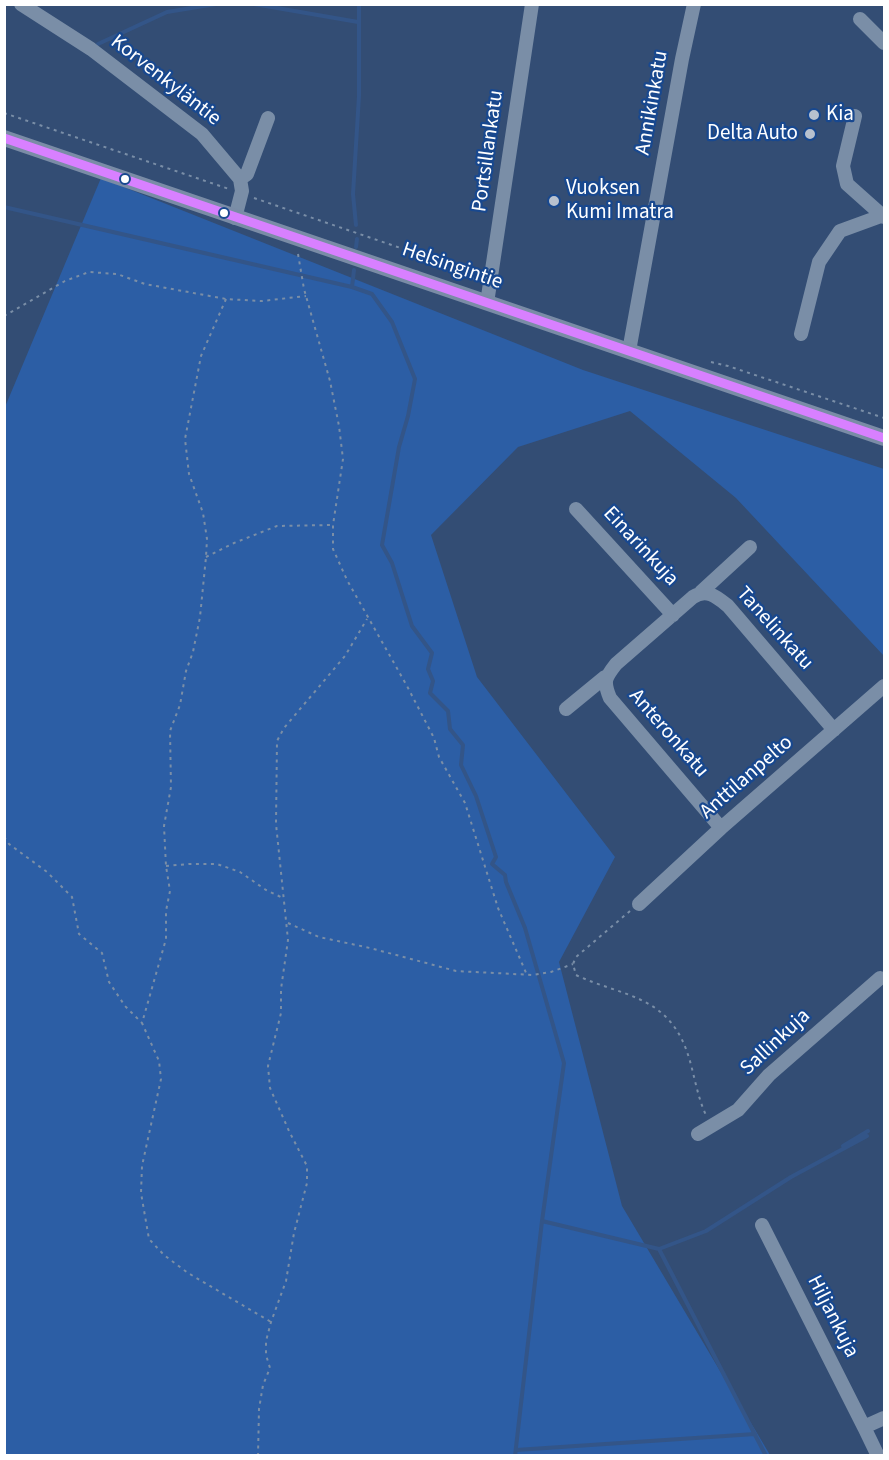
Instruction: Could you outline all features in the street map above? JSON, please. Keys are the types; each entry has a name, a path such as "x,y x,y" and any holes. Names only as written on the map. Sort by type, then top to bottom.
{"main road":[{"name":"Helsingintie","path":"4,138 885,438"}],"street":[{"name":"Korvenkyläntie","path":"21,4 91,49 202,134 240,179"},
{"name":"Portsillankatu","path":"487,303 532,4"},
{"name":"Annikinkatu","path":"629,351 694,4"},
{"path":"860,19 885,43"},
{"path":"801,334 819,262 840,231 883,216 848,184 843,165 855,116"},
{"path":"235,218 242,191 240,179 247,174 268,118"},
{"name":"Einarinkuja","path":"576,509 673,615"},
{"path":"701,592 750,547"},
{"name":"Tanelinkatu","path":"673,615 701,592 715,595 728,606 834,730"},
{"name":"Anteronkatu","path":"673,615 616,664 605,677 606,688 610,698 721,828"},
{"path":"566,709 605,677"},
{"name":"Anttilanpelto","path":"639,904 721,828 885,686"},
{"name":"Sallinkuja","path":"698,1134 738,1110 769,1075 883,979"},
{"name":"Hiljankuja","path":"762,1225 878,1455"},
{"path":"864,1427 885,1418"}],"path":[{"path":"296,238 306,296 330,381 343,459 333,525 333,549 367,619 407,686 434,738 439,757 465,803 498,908 527,975"},
{"path":"4,316 65,281 89,272 117,274 145,284 226,299 262,301 306,296"},
{"path":"142,1023 166,939 166,911 170,891 164,826 171,787 170,731 180,705 186,672 193,652 200,617 206,557 207,539 204,522 189,474 185,439 201,356 226,299"},
{"path":"705,362 728,366 885,418"},
{"path":"206,557 277,526 333,525"},
{"path":"258,1455 259,1409 263,1385 270,1368 266,1348 271,1322 286,1281 289,1256 307,1183 307,1166 270,1088 268,1066 281,1013 281,989 287,956 288,923 276,824 277,741 284,728 345,657 367,619"},
{"path":"4,837 9,844 47,872 72,897 79,934 102,953 109,982 125,1006 142,1023 159,1061 161,1079 142,1166 141,1192 149,1239 164,1255 188,1273 271,1322"},
{"path":"166,866 217,864 240,872 266,890 284,898"},
{"path":"639,904 576,957 573,964 576,975 644,1000 669,1022 686,1048 700,1102 712,1125"},
{"path":"288,923 319,937 476,974 527,975 551,972 573,964"}],"shaded area":[{"path":"101,178 583,370 884,469 884,656 736,498 630,411 518,447 431,535 477,677 615,857 559,962 622,1206 770,1455 5,1456 5,407"}],"waterway":[{"path":"98,44 167,12 216,4"},
{"path":"254,4 358,22"},
{"path":"356,225 353,194 359,96 359,4"},
{"path":"4,207 352,287 372,294 392,322 415,379 399,447 382,545 392,563 412,626 432,653 428,669 433,681 430,693 448,711 450,729 463,745 461,765 476,796 496,857 492,864 505,875 525,928 564,1063 542,1221 515,1456"},
{"path":"356,247 357,239"},
{"path":"352,287 354,270"},
{"path":"843,1146 868,1131"},
{"path":"542,1221 659,1249 706,1231 791,1177 867,1136"},
{"path":"659,1249 766,1456"},
{"path":"516,1450 755,1434"}],"transit line":[{"path":"4,138 884,438"}],"place":[{"name":"Kia","path":"814,115"},
{"name":"Delta Auto","path":"810,134"},
{"name":"Vuoksen Kumi Imatra","path":"554,201"}]}
